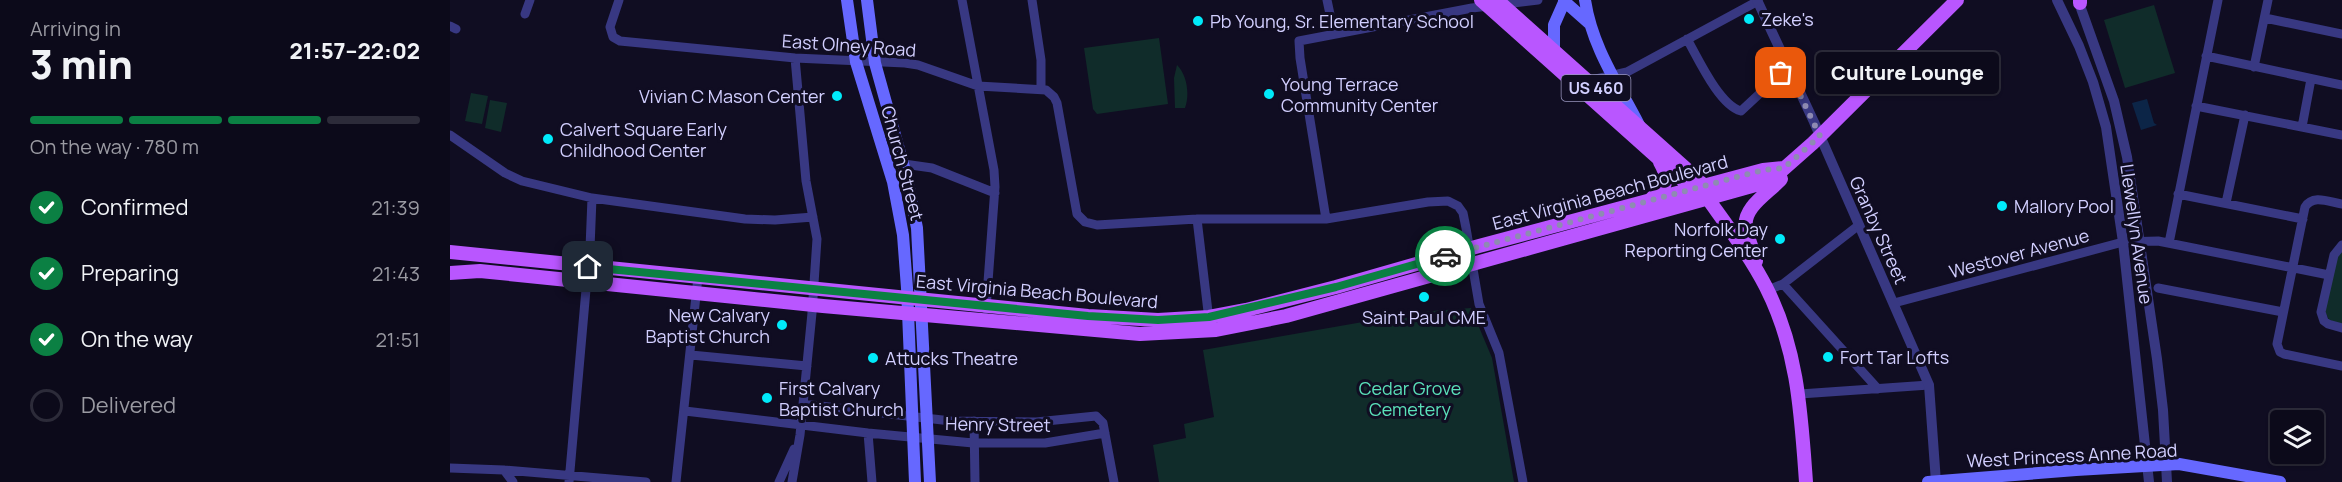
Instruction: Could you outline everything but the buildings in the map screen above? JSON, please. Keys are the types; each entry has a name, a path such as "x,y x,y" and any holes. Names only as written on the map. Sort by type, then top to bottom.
{"main road":[{"name":"Church Street","path":"847,0 856,62 893,182 903,235 915,482"},
{"name":"Church Street","path":"867,0 875,63 904,164 917,228 923,307 930,482"},
{"path":"1556,66 1553,51 1554,25 1564,0 1590,24"},
{"path":"1585,0 1590,24 1605,64 1640,126"},
{"name":"East Virginia Beach Boulevard","path":"450,252 815,288 907,305 1014,315 1140,334 1286,316 1338,294 1469,249 1648,201 1770,180 1820,136 1957,0"},
{"name":"US 460","path":"1492,3 1553,51 1640,126 1701,192 1765,285 1787,340 1800,394 1806,482"},
{"name":"US 460","path":"1492,3 1556,66 1659,160 1701,192"},
{"path":"1648,201 1666,186 1667,177 1659,160"},
{"path":"1765,285 1745,226 1746,220 1752,208 1778,184 1790,163"},
{"name":"East Virginia Beach Boulevard","path":"1338,294 1472,264 1701,192"},
{"name":"East Virginia Beach Boulevard","path":"450,273 480,271 813,305 907,305"},
{"name":"West Princess Anne Road","path":"1933,482 1985,480 2179,464 2280,482"}],"street":[{"path":"525,14 530,0"},
{"name":"East Olney Road","path":"619,0 610,27 613,37 620,41 795,58 918,65 978,86 1041,88"},
{"path":"962,0 994,170 995,193 986,313"},
{"path":"1032,0 1041,60 1041,88 1054,97 1077,214 1085,222 1097,225 1197,219 1326,219 1428,202 1448,201 1458,206 1463,213 1479,304 1499,353 1523,482"},
{"path":"1327,0 1334,33"},
{"path":"1326,219 1299,41 1492,3 1538,0"},
{"path":"1587,81 1627,72 1758,0"},
{"name":"Granby Street","path":"1758,0 1929,385 1933,482"},
{"name":"Llewellyn Avenue","path":"2057,0 2079,46 2106,127 2123,242 2149,482"},
{"path":"2169,243 2218,0"},
{"path":"2254,67 2268,0"},
{"name":"Llewellyn Avenue","path":"2079,1 2121,125 2157,359 2167,482"},
{"path":"2265,18 2342,34"},
{"path":"1687,39 1713,85 1735,109 1741,111 1787,68"},
{"path":"2206,56 2342,85"},
{"path":"792,482 800,435 815,288 817,239 806,181 795,58"},
{"path":"2302,127 2311,79"},
{"path":"2196,106 2342,135"},
{"path":"2226,203 2245,115"},
{"path":"450,135 505,173 522,181 592,198 744,219 776,220 813,217"},
{"path":"904,164 932,168 995,193"},
{"path":"893,182 907,178"},
{"path":"2178,194 2303,219"},
{"path":"590,248 592,198"},
{"path":"2342,204 2316,199 2310,200 2305,207 2277,344 2280,352 2342,366"},
{"path":"1197,219 1210,324"},
{"path":"1765,285 1783,284 1858,225"},
{"name":"Westover Avenue","path":"1894,303 2123,242 2140,240 2169,243 2329,275"},
{"path":"2342,245 2335,251 2322,316 2328,324 2342,328"},
{"path":"569,478 588,267"},
{"path":"676,482 698,277"},
{"path":"1783,284 1878,389"},
{"path":"2158,288 2283,312"},
{"path":"691,355 807,366"},
{"path":"1800,394 1929,385"},
{"name":"Henry Street","path":"685,411 868,433 973,442 1045,443 1105,433 1100,418 1091,415 1036,422 974,422 928,419 803,404"},
{"path":"974,422 975,482"},
{"path":"868,433 872,482"},
{"path":"1104,482 1114,482 1105,433"},
{"path":"779,482 800,435"},
{"path":"450,468 504,470 569,478 646,482"},
{"path":"504,470 513,482"}],"green space":[{"path":"2154,5 2175,73 2125,88 2104,20"},
{"path":"1159,38 1168,104 1097,114 1093,109 1084,48"},
{"path":"1177,65 1187,85 1185,108 1175,108 1174,78"},
{"path":"471,93 488,96 482,124 465,121"},
{"path":"490,100 507,103 501,132 485,128"},
{"path":"2342,248 2342,324 2329,320 2325,311 2336,255"},
{"name":"Cedar Grove Cemetery","path":"1471,308 1492,358 1514,482 1159,482 1153,445 1186,438 1184,424 1214,417 1203,350 1420,312"}],"water":[{"path":"2147,99 2154,123 2157,125 2141,130 2132,103"}],"way so far":[{"path":"1445,256 1763,170 1784,168 1820,136 1787,68 1781,73"}],"place":[{"name":"Zeke's","path":"1749,19"},
{"name":"Pb Young, Sr. Elementary School","path":"1198,21"},
{"name":"Culture Lounge","path":"1781,73"},
{"name":"Young Terrace Community Center","path":"1269,94"},
{"name":"Vivian C Mason Center","path":"837,96"},
{"name":"Calvert Square Early Childhood Center","path":"548,139"},
{"name":"Mallory Pool","path":"2002,206"},
{"name":"Norfolk Day Reporting Center","path":"1780,239"},
{"name":"Saint Paul CME","path":"1424,297"},
{"name":"New Calvary Baptist Church","path":"782,325"},
{"name":"Fort Tar Lofts","path":"1828,357"},
{"name":"Attucks Theatre","path":"873,358"},
{"name":"First Calvary Baptist Church","path":"767,398"}],"route":[{"path":"588,267 1088,316 1158,320 1209,317 1246,310 1445,256"}]}
